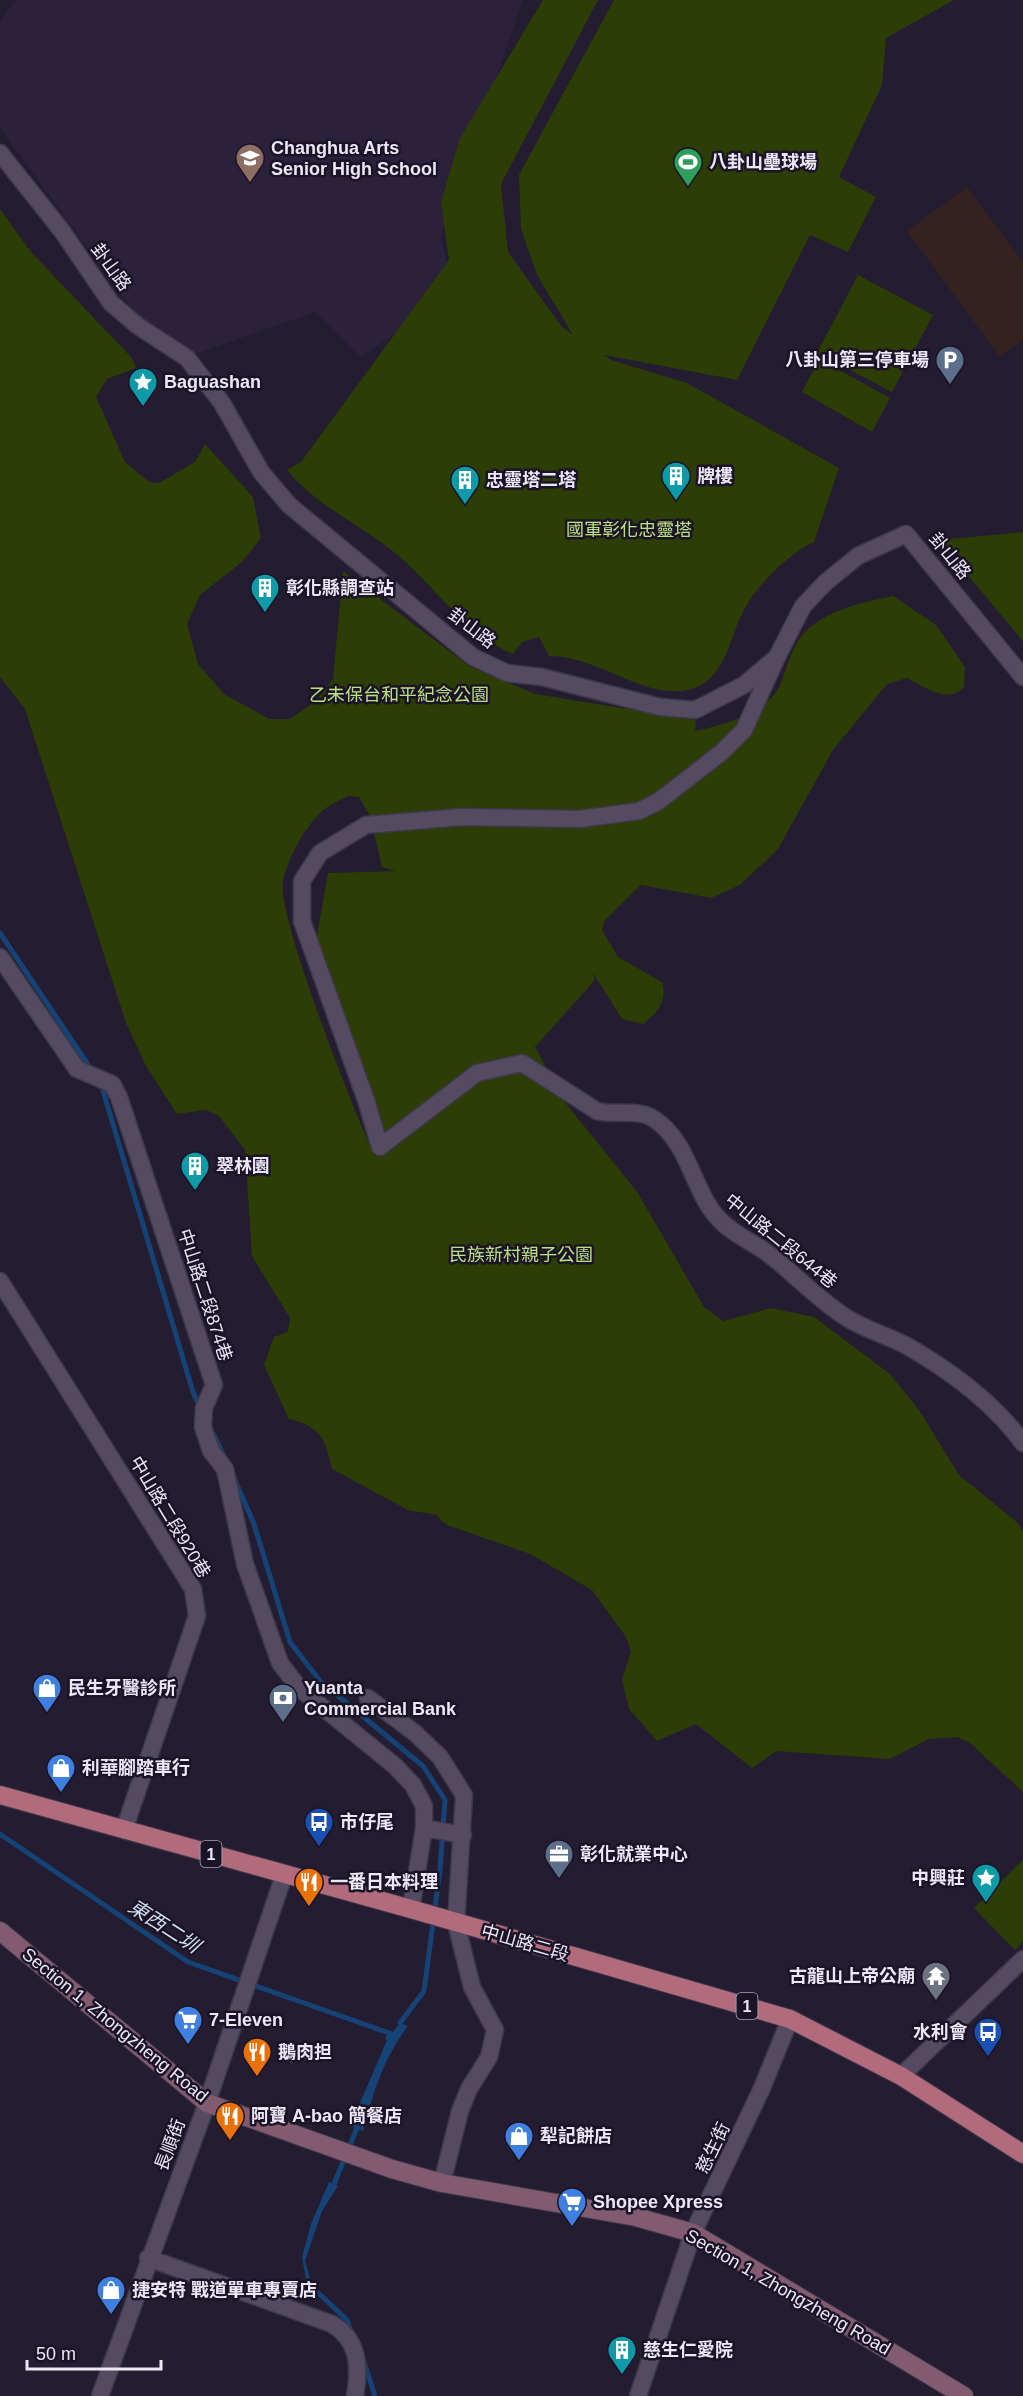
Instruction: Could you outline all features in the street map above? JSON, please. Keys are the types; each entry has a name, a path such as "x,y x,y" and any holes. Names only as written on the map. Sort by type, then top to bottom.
{"main road":[{"name":"中山路二段","path":"0,1795 417,1911 790,2019 901,2076 1023,2154"}],"street":[{"name":"卦山路","path":"0,153 62,231 111,303 138,326 187,358 222,403 261,472 289,505 473,657 507,673 542,677 660,707 695,710 744,685 777,657 803,606 826,582 858,556 906,534 1023,677"},
{"name":"中山路二段644巷","path":"777,657 744,730 722,752 702,765 659,801 639,811 580,819 462,817 366,825 320,853 302,881 302,921 366,1100 380,1147 477,1073 522,1063 597,1111 611,1114 633,1112 654,1118 686,1157 708,1208 725,1225 766,1252 805,1287 849,1319 908,1346 969,1386 1011,1426 1023,1443"},
{"name":"中山路二段874巷","path":"0,957 67,1055 84,1073 111,1084 119,1096 214,1384 207,1401 203,1427 211,1451 225,1469 245,1564 280,1663 299,1688 395,1766 413,1785 424,1806 417,1911"},
{"name":"中山路二段920巷","path":"0,1281 193,1589 197,1616 124,1830"},
{"path":"368,1698 415,1733 440,1757 464,1795 463,1835 451,1921 471,1987 495,2030 489,2057 469,2089 460,2111 442,2183"},
{"path":"424,1828 463,1835"},
{"name":"長順街","path":"100,2396 148,2258 207,2103 284,1875"},
{"name":"Section 1, Zhongzheng Road","path":"0,1931 207,2103 358,2157 442,2183 636,2217 693,2232 964,2396"},
{"path":"901,2076 1023,1959"},
{"name":"慈生街","path":"638,2396 693,2232 762,2088 790,2019"},
{"path":"148,2258 332,2324 345,2332 354,2348 359,2373 355,2396"}],"shaded area":[{"name":"Changhua Arts Senior High School","path":"16,0 523,0 441,237 448,268 404,328 361,357 315,312 196,354 141,321 0,128 0,22"},
{"path":"967,187 1023,262 1023,340 1000,357 907,231"}],"green space":[{"name":"國軍彰化忠靈塔","path":"543,0 598,0 501,184 508,252 562,327 573,335 537,275 521,229 519,175 614,0 954,0 886,38 882,85 839,177 876,197 848,252 810,235 737,380 604,355 611,360 687,383 839,468 814,542 786,560 748,603 718,670 696,687 680,691 648,687 583,662 549,656 539,637 522,642 513,654 496,645 479,634 405,561 310,493 287,470 301,462 449,260 441,202 460,138"},
{"path":"0,209 31,252 132,358 136,368 107,379 96,397 125,462 149,482 159,483 195,462 205,444 253,497 261,538 242,562 200,595 187,624 198,664 224,694 269,719 290,719 316,701 333,679 343,571 469,666 535,694 696,720 695,731 737,719 766,702 778,689 801,636 817,622 837,611 893,596 936,625 965,667 964,687 957,692 944,694 929,690 907,678 887,684 833,750 778,849 740,885 711,898 641,885 605,920 602,930 618,957 662,982 664,995 653,1015 643,1024 622,1019 593,973 595,980 535,1047 564,1101 638,1193 704,1307 723,1321 771,1308 814,1317 890,1374 919,1410 959,1475 1018,1523 1023,1532 1023,1792 970,1743 957,1737 929,1739 890,1759 776,1751 752,1768 696,1724 657,1741 629,1709 622,1680 631,1651 626,1637 592,1590 530,1554 447,1525 436,1515 408,1510 332,1469 324,1442 315,1430 289,1419 264,1365 274,1337 288,1332 290,1318 252,1256 245,1150 219,1116 206,1110 177,1114 146,1066 126,1023 25,709 0,677","holes":["348,796 359,797 370,816 382,867 395,871 328,873 316,941 376,1158 336,1063 304,973 284,901 283,881 303,835 320,813"]},
{"path":"858,275 933,315 892,392 817,353"},
{"path":"819,359 890,398 872,432 802,392"},
{"path":"1023,532 1023,641 938,540"},
{"path":"1023,1860 1023,1941 1015,1950 974,1908"}],"water":[{"path":"400,2023 408,2026 392,2050 380,2076 363,2131 350,2126 388,2038"},
{"path":"329,2182 338,2186 322,2211 305,2261 313,2288 308,2291 302,2257 311,2224"}],"waterway":[{"path":"0,933 91,1069"},
{"path":"101,1084 193,1392 200,1408"},
{"path":"214,1435 224,1456"},
{"path":"234,1478 254,1524 290,1642 320,1681 423,1766 445,1800 440,1870 424,1991 400,2023"},
{"name":"東西二圳","path":"0,1834 188,1962 392,2034 388,2038"},
{"path":"334,2184 357,2128"},
{"name":"東西二圳","path":"313,2288 347,2320 352,2334"},
{"name":"東西二圳","path":"364,2362 375,2396"}],"place":[{"name":"Changhua Arts Senior High School","path":"250,184"},
{"name":"八卦山壘球場","path":"688,188"},
{"name":"八卦山第三停車場","path":"950,386"},
{"name":"Baguashan","path":"143,408"},
{"name":"牌樓","path":"676,502"},
{"name":"忠靈塔二塔","path":"465,506"},
{"name":"彰化縣調查站","path":"265,614"},
{"name":"翠林園","path":"195,1192"},
{"name":"民生牙醫診所","path":"47,1714"},
{"name":"Yuanta Commercial Bank","path":"283,1724"},
{"name":"利華腳踏車行","path":"61,1794"},
{"name":"市仔尾","path":"319,1848"},
{"name":"彰化就業中心","path":"559,1880"},
{"name":"中興莊","path":"986,1904"},
{"name":"一番日本料理","path":"309,1908"},
{"name":"古龍山上帝公廟","path":"936,2002"},
{"name":"7-Eleven","path":"188,2046"},
{"name":"水利會","path":"988,2058"},
{"name":"鵝肉担","path":"257,2078"},
{"name":"阿寶 A-bao 簡餐店","path":"230,2142"},
{"name":"犁記餅店","path":"519,2162"},
{"name":"Shopee Xpress","path":"572,2228"},
{"name":"捷安特 戰道單車專賣店","path":"111,2316"},
{"name":"慈生仁愛院","path":"622,2376"}],"park label":[{"name":"乙未保台和平紀念公園","path":"399,695"},
{"name":"民族新村親子公園","path":"521,1255"}]}
